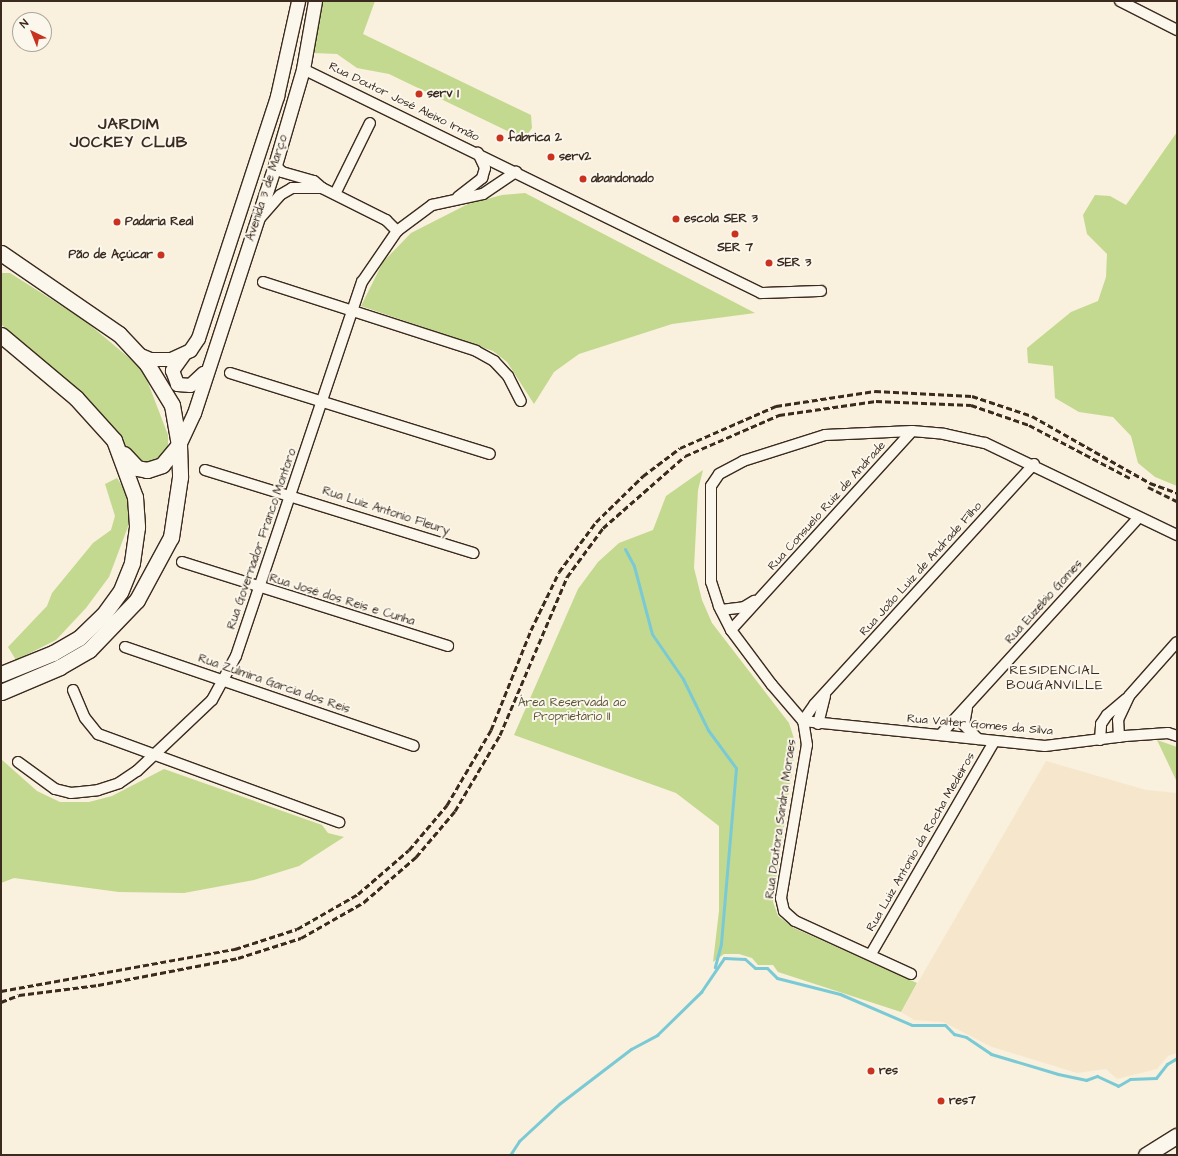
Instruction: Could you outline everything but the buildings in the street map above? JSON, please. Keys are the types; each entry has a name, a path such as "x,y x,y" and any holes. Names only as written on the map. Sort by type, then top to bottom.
{"main road":[{"name":"Avenida 3 de Março","path":"205,372 190,385 177,384 172,370 185,352 198,338 244,201 277,96 298,1"},
{"name":"Avenida 3 de Março","path":"179,445 194,413 205,372 275,165 303,68 315,1"},
{"path":"1,253 55,293"},
{"path":"1,268 16,270 119,334 138,354 172,405 179,445 179,495 171,537 137,600 89,650 60,667 1,692"},
{"path":"1,335 76,398 114,440 130,462 147,470 162,465 179,445"},
{"name":"Avenida 3 de Março","path":"138,354 160,361 185,352"},
{"path":"1,674 54,653 79,638 120,592 132,562 137,527 135,497 114,440"},
{"path":"1146,1155 1177,1136"}],"street":[{"path":"1120,1 1177,30"},
{"name":"Rua Doutor José Aleixo Irmão","path":"303,68 761,293 822,291"},
{"path":"335,194 370,122"},
{"name":"Rua Governador Franco Montoro","path":"457,198 482,178 484,168 478,153"},
{"path":"275,165 282,172 314,181 322,188 386,220 397,231"},
{"name":"Rua Governador Franco Montoro","path":"18,762 39,781 71,793 98,790 119,783 154,756 212,700 225,682 260,588 362,282 397,231 432,205 457,198 489,192 516,172"},
{"path":"254,226 269,205 292,188 322,188"},
{"path":"263,282 352,310 494,360 508,376 521,401"},
{"path":"1,347 18,349"},
{"path":"230,373 321,403 490,454"},
{"path":"803,721 785,704 731,630 721,610 711,582 711,486 719,474 778,447 825,435 912,431 985,443 1034,464 1138,518 1177,535"},
{"name":"Rua Consuelo Ruiz de Andrade","path":"731,630 912,431"},
{"name":"Rua João Luiz de Andrade Filho","path":"803,721 828,691 1034,464"},
{"name":"Rua Luiz Antonio Fleury","path":"205,470 291,494 473,553"},
{"name":"Rua Euzebio Gomes","path":"941,734 1138,518"},
{"name":"Rua José dos Reis e Cunha","path":"182,562 260,588 448,646"},
{"name":"Rua Consuelo Ruiz de Andrade","path":"721,610 744,607 761,597"},
{"path":"1100,740 1101,724 1107,715 1129,696 1177,642"},
{"name":"Rua Zulmira Garcia dos Reis","path":"125,647 414,746"},
{"path":"73,690 85,718 98,734 154,756 339,822"},
{"name":"Rua João Luiz de Andrade Filho","path":"818,724 828,691"},
{"path":"1119,737 1118,720 1129,696"},
{"name":"Rua Euzebio Gomes","path":"969,704 964,725 979,739"},
{"name":"Rua Valter Gomes da Silva","path":"803,721 818,724 941,734 994,742 1046,746 1119,737 1168,733 1177,736"},
{"name":"Rua Doutora Sandra Moraes","path":"803,721 807,745 781,898 784,911 795,921 871,954"},
{"name":"Rua Luiz Antonio da Rocha Medeiros","path":"871,954 994,742"},
{"path":"871,954 911,974"}],"shaded area":[{"path":"1046,761 1146,790 1177,793 1177,1053 1168,1056 1157,1069 1117,1079 1106,1069 1077,1073 992,1047 943,1022 914,1020 901,1012"}],"green space":[{"path":"321,1 375,1 363,34 531,115 532,128 527,135 520,137 389,74 357,68 337,54 313,53"},
{"path":"1177,132 1177,486 1155,477 1138,463 1131,436 1113,417 1079,412 1055,398 1053,366 1028,363 1027,348 1071,312 1098,301 1106,277 1107,254 1087,234 1083,215 1095,195 1110,196 1126,205"},
{"path":"525,193 755,313 672,324 579,354 554,372 534,404 507,362 493,351 361,306 383,262 411,233 468,204 502,195"},
{"path":"1,273 10,273 84,320 134,362 145,375 168,435 168,448 158,459 147,462 131,456 113,428 1,324"},
{"name":"Área Reservada ao Proprietário II","path":"703,470 698,490 694,568 702,600 712,623 789,723 796,745 773,902 778,916 794,928 917,983 901,1012 778,972 773,965 758,965 752,958 739,954 724,954 713,962 719,911 719,826 676,793 514,735 578,589 598,562 619,543 653,530 666,496"},
{"path":"117,478 128,495 132,516 109,577 86,608 56,640 16,660 8,647 47,606 52,593 93,543 111,530 115,516 105,484"},
{"path":"1157,740 1177,747 1177,782"},
{"path":"1,759 37,791 60,802 89,802 112,796 164,769 322,825 328,833 344,837 299,866 254,880 184,893 119,892 14,878 1,883"}],"waterway":[{"path":"625,549 634,566 652,634 683,679 708,730 736,768 721,944 715,967"},
{"path":"510,1155 519,1141 559,1104 631,1049 657,1035 701,992 724,958 745,959 755,968 767,968 777,978 840,994 912,1025 945,1025 954,1034 966,1037 991,1054 1058,1074 1086,1080 1097,1076 1118,1086 1130,1079 1156,1078 1167,1064 1177,1058"}],"railway":[{"path":"1,991 235,949 297,929 358,894 409,850 447,805 491,730 531,630 559,572 596,522 643,476 680,448 776,406 875,391 972,396 1032,416 1150,483 1177,493"},
{"path":"1,1002 19,995 98,985 238,958 301,938 364,902 416,857 455,811 500,735 567,577 603,528 685,456 779,415 876,401 971,405 1029,425 1130,478"},
{"path":"1148,487 1177,501"}],"place":[{"name":"serv 1","path":"419,94"},
{"name":"fabrica 2","path":"500,138"},
{"name":"serv2","path":"551,157"},
{"name":"abandonado","path":"583,179"},
{"name":"escola SER 3","path":"676,219"},
{"name":"Padaria Real","path":"117,222"},
{"name":"SER 7","path":"735,234"},
{"name":"Pão de Açúcar","path":"161,255"},
{"name":"SER 3","path":"769,263"},
{"name":"res","path":"871,1071"},
{"name":"res7","path":"941,1101"}],"district":[{"name":"JARDIM JOCKEY CLUB","path":"129,133"},
{"name":"RESIDENCIAL BOUGANVILLE","path":"1055,678"}]}
